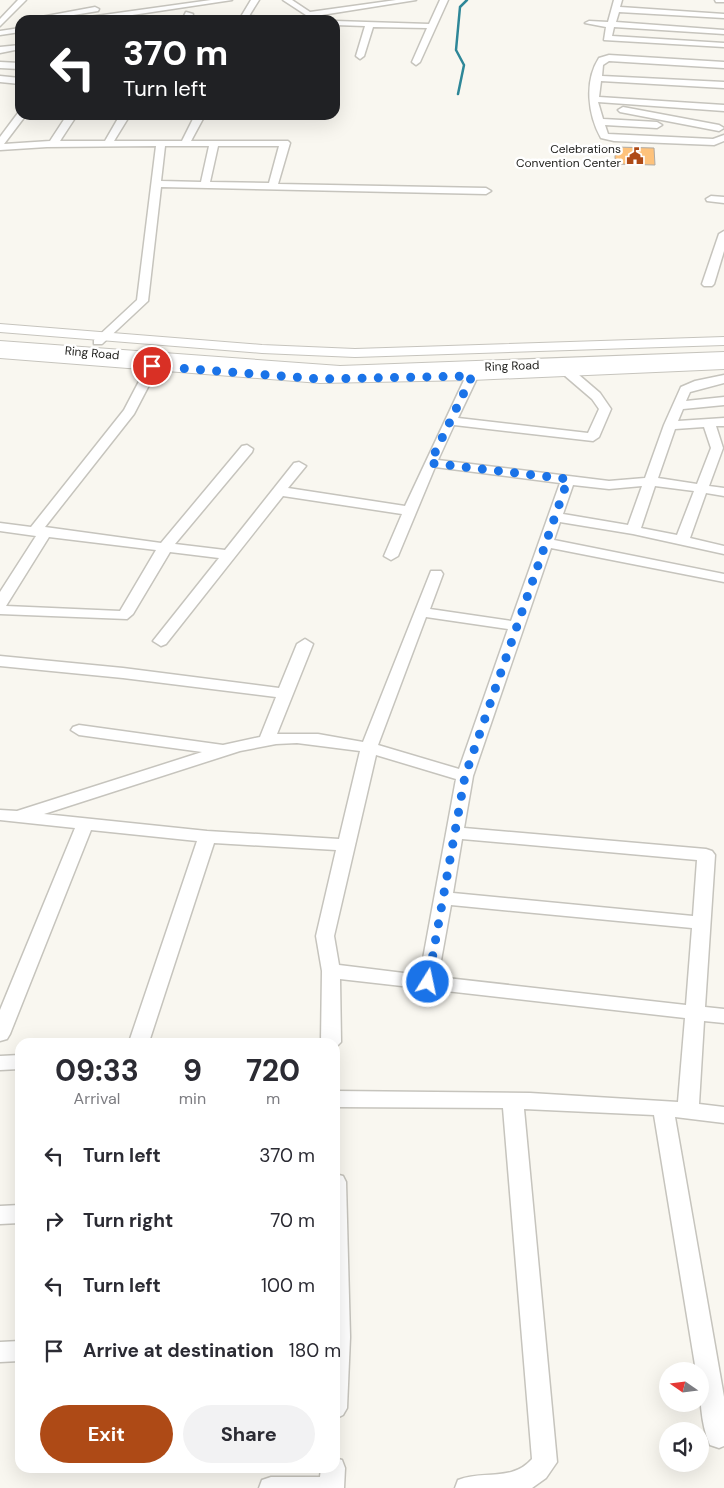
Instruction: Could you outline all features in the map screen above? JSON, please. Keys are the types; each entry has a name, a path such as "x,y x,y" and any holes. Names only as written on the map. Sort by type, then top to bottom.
{"highway":[{"name":"Ring Road","path":"1,349 102,338 281,358 343,360 724,347"},
{"name":"Ring Road","path":"1,349 340,372 724,358"}],"street":[{"path":"0,25 22,0"},
{"path":"76,12 91,0"},
{"path":"60,15 162,0"},
{"path":"113,15 228,0"},
{"path":"246,15 255,0"},
{"path":"287,0 305,15"},
{"path":"319,15 412,0"},
{"path":"416,62 444,0"},
{"path":"618,0 607,38 724,45"},
{"path":"719,0 724,0"},
{"path":"52,15 60,6"},
{"path":"151,15 156,8"},
{"path":"615,9 724,16"},
{"path":"0,25 15,23"},
{"path":"340,23 431,26"},
{"path":"589,23 724,32"},
{"path":"360,56 369,25"},
{"path":"0,33 15,31"},
{"path":"0,50 15,48"},
{"path":"724,64 609,58 602,60 596,78 593,101 604,136 714,142 724,138"},
{"path":"0,65 15,66"},
{"path":"596,78 724,86"},
{"path":"0,79 15,80"},
{"path":"593,101 724,108"},
{"path":"593,101 721,128"},
{"path":"0,143 16,120"},
{"path":"53,144 69,120"},
{"path":"108,144 122,120"},
{"path":"185,143 197,120"},
{"path":"599,122 721,128"},
{"path":"102,338 142,301 161,143"},
{"path":"205,184 214,143"},
{"path":"0,147 53,144 285,143 272,185"},
{"path":"157,184 486,191"},
{"path":"711,199 724,200"},
{"path":"708,284 724,234"},
{"path":"0,328 102,338 354,353 724,341"},
{"path":"1,349 152,366 320,379 472,376 724,365"},
{"path":"0,604 41,531 130,411 152,366"},
{"path":"450,421 593,437 605,409 596,396 568,372"},
{"path":"391,556 430,463 472,376"},
{"path":"633,530 670,425 685,390 699,384 724,379"},
{"path":"679,406 724,401"},
{"path":"670,425 724,422"},
{"path":"682,540 701,488 721,447 709,424"},
{"path":"0,610 122,616 126,614 166,546 247,449"},
{"path":"430,463 610,485 651,481 724,492"},
{"path":"161,641 299,466"},
{"path":"428,982 465,776 568,479"},
{"path":"279,491 409,511"},
{"path":"556,516 633,530 724,550"},
{"path":"0,527 228,555"},
{"path":"547,543 724,578"},
{"path":"331,1038 331,971 325,936 345,846 369,748 436,574"},
{"path":"421,612 516,626"},
{"path":"266,739 305,644"},
{"path":"0,661 123,673 286,694"},
{"path":"79,730 223,750"},
{"path":"18,817 223,750 266,739 317,738 369,748 465,776"},
{"path":"0,815 207,837 345,846"},
{"path":"0,1034 85,824"},
{"path":"455,833 706,855 688,1110"},
{"path":"140,1038 207,837"},
{"path":"444,898 701,923"},
{"path":"331,971 724,1016"},
{"path":"0,1063 15,1062"},
{"path":"340,1098 513,1101 688,1110 724,1115"},
{"path":"467,1488 516,1487 529,1482 538,1474 545,1462 513,1101"},
{"path":"664,1109 719,1437"},
{"path":"0,1215 15,1214"},
{"path":"0,1352 15,1352"},
{"path":"332,1488 333,1473"},
{"path":"271,1488 325,1488"}],"building":[{"name":"Celebrations Convention Center","path":"615,147 654,148 655,165 615,164"}],"waterway":[{"path":"458,94 464,65 456,50 460,7 467,0"}],"place":[{"name":"Celebrations Convention Center","path":"635,156"}],"route":[{"path":"152,366 320,379 472,376 430,463 568,479 465,776 428,982"}]}
